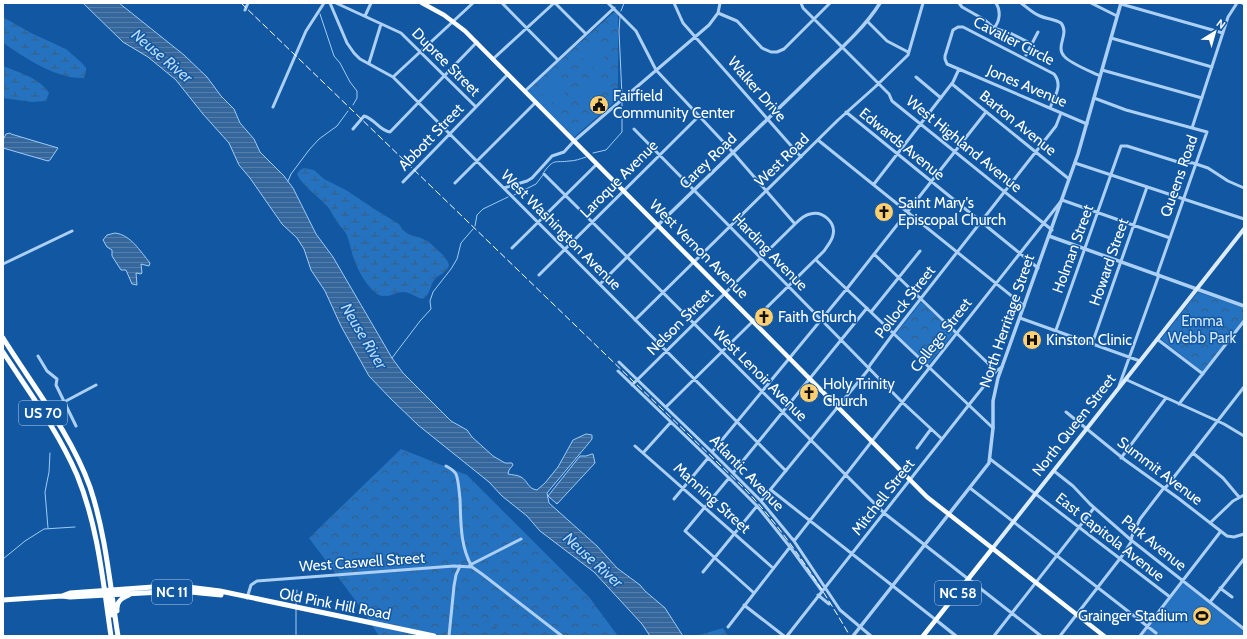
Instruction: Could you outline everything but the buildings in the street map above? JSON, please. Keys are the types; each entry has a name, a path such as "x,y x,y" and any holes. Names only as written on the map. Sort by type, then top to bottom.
{"highway":[{"name":"US 70","path":"3,338 68,441 81,467 97,512 108,592 114,624 118,634"},
{"name":"US 70","path":"3,352 49,423 74,470 91,519 118,634"},
{"path":"74,470 81,467"},
{"name":"Old Pink Hill Road","path":"3,600 62,596 70,597 163,586 204,588 434,636"},
{"name":"Old Pink Hill Road","path":"108,592 129,595 180,591 232,595"},
{"name":"US 70","path":"108,592 111,636"},
{"path":"116,622 117,604 119,600 129,595"}],"main road":[{"name":"West Vernon Avenue","path":"422,3 454,21 477,42 932,501 1104,636"},
{"name":"North Queen Street","path":"923,636 1244,229"}],"street":[{"path":"245,10 248,3"},
{"path":"273,107 306,31 324,3"},
{"name":"West Washington Avenue","path":"330,3 350,49 358,58 369,62 393,77 786,470"},
{"name":"Dupree Street","path":"336,3 401,34 476,107"},
{"path":"365,16 371,3"},
{"path":"393,77 473,3"},
{"path":"502,3 558,60"},
{"path":"493,59 555,3 586,34"},
{"path":"608,3 636,30 656,70 795,224"},
{"name":"Walker Drive","path":"674,3 683,23 801,157"},
{"path":"504,188 530,180 541,170 552,156 564,152 574,140 710,23 718,13 720,3"},
{"name":"West Highland Avenue","path":"801,3 803,8 889,94 892,101 1052,230"},
{"path":"718,13 737,22 762,48 771,52 777,52 784,49 830,3"},
{"name":"Carey Road","path":"600,284 658,225 733,154 867,21 880,3"},
{"name":"West Road","path":"635,320 846,112 908,54 922,3"},
{"path":"959,3 962,7 985,20 994,28 1012,34 1032,44"},
{"path":"994,28 998,22 999,8 996,3"},
{"path":"1021,3 1033,13 1043,17 1052,18 1061,23 1065,34 1061,49 1064,57 1100,76"},
{"path":"1091,3 1117,16"},
{"path":"1121,3 1223,33"},
{"name":"North Herritage Street","path":"853,636 989,464 994,393 1002,366 1075,163 1121,3"},
{"name":"Queens Road","path":"1119,386 1207,132 1192,128 1230,13 1237,3"},
{"path":"525,91 614,8"},
{"path":"867,21 887,41 908,52"},
{"path":"369,62 380,24"},
{"name":"Cavalier Circle","path":"959,69 947,64 945,59 952,32 958,27 966,29 1054,74 1058,80 1059,86 1050,108"},
{"path":"1026,55 1038,32"},
{"path":"1111,38 1212,67"},
{"path":"353,129 364,116 366,116 386,131 390,132 477,42"},
{"path":"874,184 952,84 959,69"},
{"name":"Jones Avenue","path":"959,69 1087,124"},
{"path":"1102,70 1202,98"},
{"name":"Abbott Street","path":"403,182 508,74"},
{"path":"916,77 941,98"},
{"name":"Barton Avenue","path":"952,84 1069,179"},
{"path":"1094,98 1126,110 1192,128"},
{"path":"455,183 536,102"},
{"name":"Edwards Avenue","path":"846,112 1038,268"},
{"path":"712,452 846,289 986,112"},
{"name":"Pollock Street","path":"761,501 869,368 1056,126 1061,113"},
{"name":"Laroque Avenue","path":"539,275 698,116"},
{"name":"Harding Avenue","path":"634,129 902,402 942,439"},
{"path":"818,140 1024,306"},
{"name":"Holman Street","path":"1056,330 1120,148 1123,145 1178,162 1196,164"},
{"path":"1075,163 1244,219"},
{"path":"512,248 597,164"},
{"path":"1196,164 1208,168 1223,178 1244,188"},
{"name":"West Lenoir Avenue","path":"544,174 884,513 1042,636"},
{"name":"Howard Street","path":"1092,344 1147,187"},
{"path":"1062,200 1170,238"},
{"name":"College Street","path":"794,541 1062,200"},
{"name":"Nelson Street","path":"632,385 795,224 806,216 814,213 824,216 831,221 834,229 832,239 816,260"},
{"path":"3,264 72,231"},
{"path":"1049,236 1244,306"},
{"path":"871,312 920,251"},
{"path":"874,254 996,371"},
{"path":"666,407 816,260 992,428"},
{"path":"733,472 867,308"},
{"path":"1020,318 1140,361"},
{"path":"1180,404 1244,321"},
{"path":"1157,339 1203,374"},
{"path":"38,356 46,371 57,379 56,385 76,426"},
{"name":"Atlantic Avenue","path":"619,362 761,501 794,541 843,613 871,636"},
{"name":"Mitchell Street","path":"785,636 852,554 996,371 1002,366"},
{"name":"Atlantic Avenue","path":"618,371 756,506 790,547 822,591"},
{"path":"1127,380 1218,421 1244,436"},
{"path":"51,413 64,402 96,385"},
{"path":"1060,636 1120,559 1131,542 1140,519 1244,387"},
{"path":"1121,458 1166,398"},
{"name":"Summit Avenue","path":"1066,412 1121,458 1165,488 1227,536 1232,537 1244,534"},
{"path":"643,453 671,422"},
{"path":"917,448 932,429"},
{"name":"Manning Street","path":"635,446 773,568"},
{"path":"1193,453 1223,478 1239,497"},
{"path":"674,499 708,458"},
{"name":"East Capitola Avenue","path":"990,459 1170,597"},
{"path":"446,466 454,472 456,476 459,490 463,543 471,566 562,636"},
{"name":"Park Avenue","path":"1054,471 1131,540 1244,629"},
{"path":"729,478 685,531 754,593"},
{"path":"970,488 1156,633"},
{"path":"770,490 956,636"},
{"path":"1210,522 1222,510 1244,495"},
{"path":"703,572 756,506"},
{"path":"994,636 1094,508"},
{"path":"1140,636 1221,531"},
{"path":"471,566 521,539"},
{"path":"728,627 790,547"},
{"path":"1210,602 1244,559"},
{"path":"449,636 455,580 460,566"},
{"name":"West Caswell Street","path":"247,598 250,587 254,582 471,566"},
{"path":"1220,588 1232,597"},
{"path":"818,595 829,604"},
{"path":"744,605 785,636"}],"green space":[{"path":"615,11 618,15 618,99 572,139 526,91"},
{"path":"3,17 31,33 66,49 86,68 84,78 62,75 52,71 31,61 3,43"},
{"path":"599,40 605,52 605,56 603,65 597,72 581,57 581,53"},
{"path":"3,66 28,76 40,83 49,93 46,101 32,102 3,98"},
{"path":"558,71 565,85 565,89 563,99 557,107 539,91 539,86"},
{"path":"593,77 601,86 581,103 573,94"},
{"path":"304,168 314,170 324,179 346,190 399,224 408,234 429,242 443,255 449,266 435,279 423,299 403,292 381,296 373,290 365,281 359,270 345,232 328,207 299,178 297,174"},
{"name":"Emma Webb Park","path":"1198,292 1244,308 1244,319 1203,372 1161,339"},
{"path":"921,302 954,333 928,365 896,334"},
{"path":"401,449 467,475 589,597 618,636 379,636 361,608 309,538"},
{"path":"1183,583 1244,631 1244,636 1142,636"},
{"path":"492,615 495,616 497,624 497,629 494,636 490,634 481,624 482,622 488,621 488,618"},
{"path":"723,628 728,636 696,636"}],"water":[{"name":"Neuse River","path":"83,3 119,3 184,55 207,77 221,96 234,109 240,123 254,139 260,152 284,176 293,188 316,234 333,257 392,358 403,373 451,421 467,430 472,437 493,456 505,463 512,463 513,465 508,474 521,477 530,487 537,490 558,467 573,440 586,434 592,435 592,439 547,493 549,503 597,546 617,568 640,585 665,608 683,636 650,636 642,624 594,572 540,531 527,516 502,496 489,482 418,425 369,376 341,326 325,291 311,270 304,249 297,238 282,224 250,178 239,165 229,143 203,114 176,80 148,57 123,42"},
{"path":"10,133 58,148 48,161 3,148 3,140 6,134"},
{"path":"115,233 121,234 130,240 150,263 149,266 141,264 142,273 136,273 137,285 132,284 126,270 121,270 112,256 112,250 107,247 103,240 107,235"},
{"path":"593,454 595,463 557,504 548,496 580,456"}],"waterway":[{"path":"621,11 624,3"},
{"path":"320,14 334,56 357,91 357,98 353,105"},
{"path":"620,17 619,31 622,96"},
{"path":"593,153 606,150 622,132 622,102"},
{"path":"288,181 291,174 309,150 319,139 337,126 348,111"},
{"path":"544,172 555,162 573,161 586,157"},
{"path":"514,195 536,184 543,175"},
{"path":"475,226 477,215 483,209 508,197"},
{"path":"392,358 431,309 430,301 433,292 451,269 457,259 461,243 473,229"},
{"path":"48,528 45,492 49,472 50,453"},
{"path":"3,559 25,541 44,529 75,527"},
{"path":"296,605 297,590"},
{"path":"296,609 296,636"}],"railway":[{"path":"241,3 745,489 789,541 850,636"}],"place":[{"name":"Fairfield Community Center","path":"599,105"},
{"name":"Saint Mary's Episcopal Church","path":"884,212"},
{"name":"Faith Church","path":"764,317"},
{"name":"Kinston Clinic","path":"1032,340"},
{"name":"Holy Trinity Church","path":"809,393"},
{"name":"Grainger Stadium","path":"1202,616"}]}
